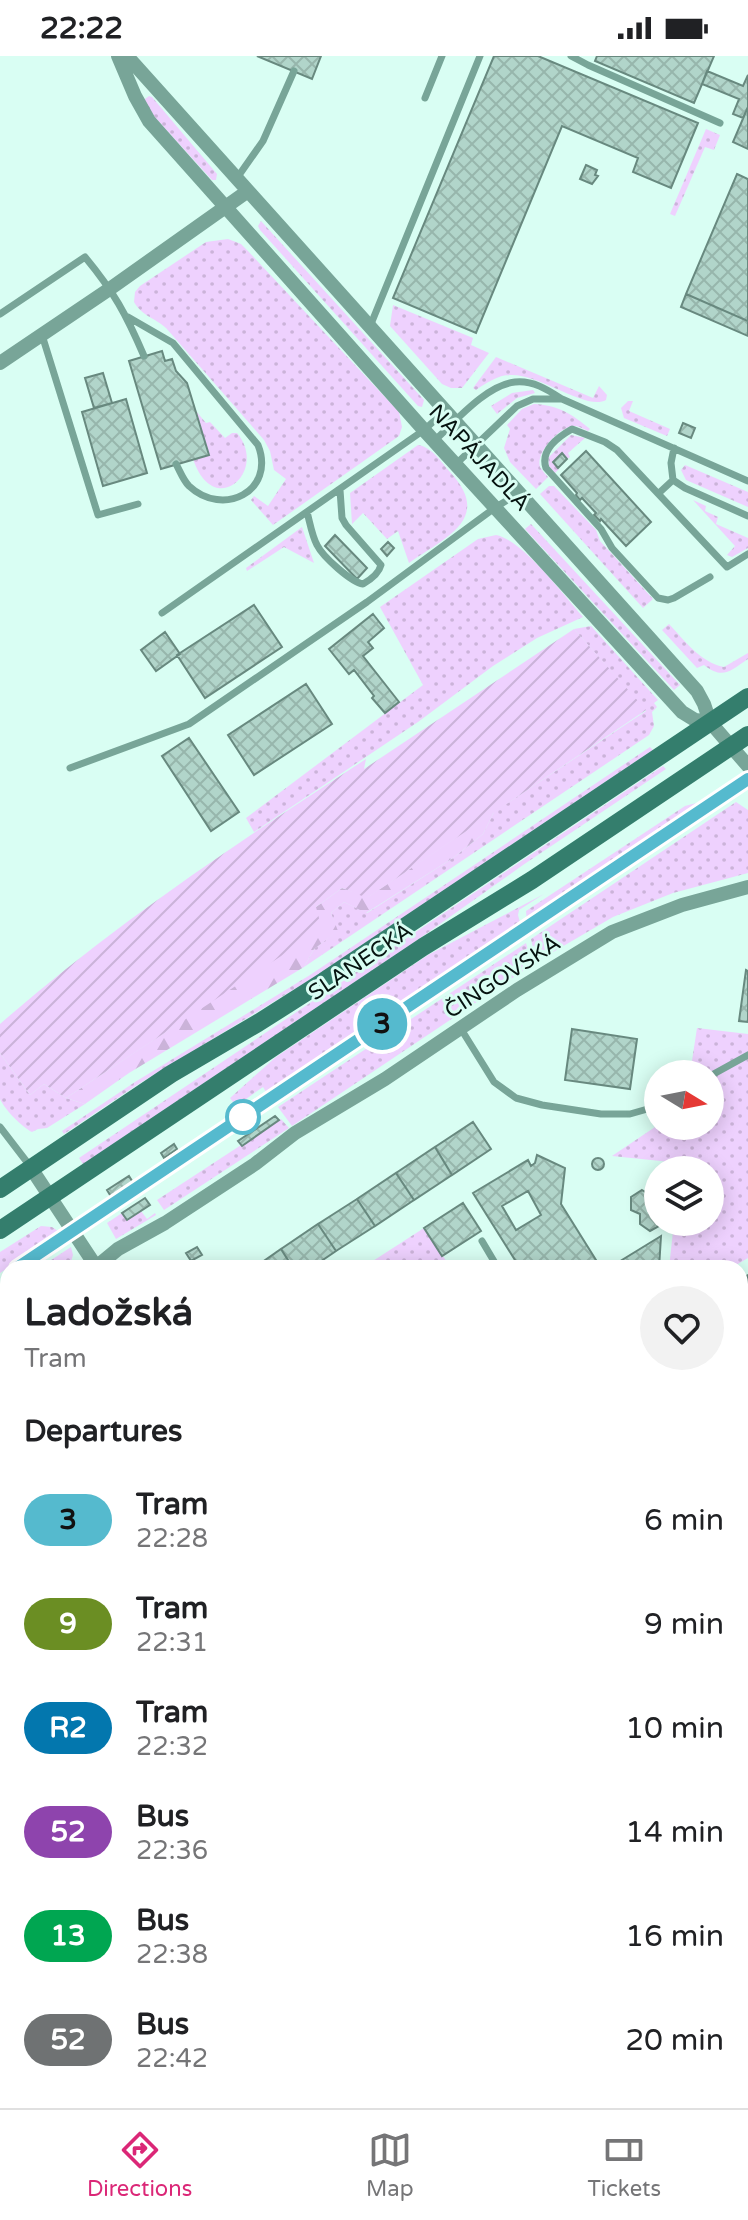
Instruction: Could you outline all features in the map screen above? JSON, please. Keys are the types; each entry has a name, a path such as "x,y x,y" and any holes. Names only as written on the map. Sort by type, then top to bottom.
{"main road":[{"name":"SLANECKÁ","path":"0,1189 171,1074 324,981 748,697"},
{"name":"SLANECKÁ","path":"0,1230 411,955 532,880 748,735"}],"street":[{"name":"NAPÁJADLÁ","path":"118,56 149,121 682,712 695,720 710,722"},
{"name":"NAPÁJADLÁ","path":"127,56 697,691 710,722 748,766"},
{"path":"0,363 248,191"},
{"name":"ČINGOVSKÁ","path":"105,1260 255,1164 295,1133 385,1079 517,990 612,932 682,905 748,887"},
{"path":"31,1168 91,1260"}],"lane":[{"path":"425,98 442,56"},
{"path":"370,326 480,56"},
{"path":"571,56 720,123"},
{"path":"237,178 263,141 294,71"},
{"path":"0,314 85,257 111,288 128,317 144,356"},
{"path":"128,317 173,343 258,445 262,455 261,474 249,491 232,500 210,498 191,488 176,464"},
{"path":"42,335 98,515 138,504"},
{"path":"162,613 340,490 429,435 450,417 488,393 515,382 540,386 562,399 748,481"},
{"path":"456,464 498,422 525,401 562,399"},
{"path":"429,435 450,417"},
{"path":"710,577 674,598 658,598 549,473 543,463 545,452 572,429 605,442 617,450 659,493 727,567 748,554"},
{"path":"674,448 671,463 673,480 748,516"},
{"path":"659,493 673,480"},
{"path":"307,512 316,544 321,550 353,582 367,582 381,565 342,518 340,490"},
{"path":"70,768 189,724 519,493"},
{"path":"461,1029 494,1082 516,1098 601,1114 630,1114 644,1110"},
{"path":"724,1068 748,1055"},
{"path":"0,1127 31,1168"},
{"path":"482,1241 493,1260"}],"green space":[{"path":"149,96 217,174 216,180 212,180 152,114 145,103"},
{"path":"706,129 720,135 714,150 705,147 675,216 670,214"},
{"path":"261,221 424,400 422,407 260,230 258,226"},
{"path":"228,239 241,244 248,251 399,412 402,427 399,436 273,525 251,500 254,496 268,506 286,479 274,470 264,440 166,328 134,302 135,292 140,286 206,242"},
{"path":"393,305 473,338 471,345 489,353 462,388 442,384 390,326"},
{"path":"496,357 593,398 599,386 607,395 606,400 587,400 522,376 501,376 476,390 473,388"},
{"path":"533,390 535,393 517,398 497,414 491,406 512,393"},
{"path":"628,401 633,401 629,411 670,429 667,436 624,418 621,408"},
{"path":"534,404 564,411 590,429 570,427 551,440 540,461 540,468 548,477 536,489 510,462 504,448 510,429 507,425 522,409"},
{"path":"196,411 225,438 237,433 245,448 247,462 235,484 225,488 213,486 202,477 193,459 209,454"},
{"path":"571,435 585,438 568,453 570,457 567,459 562,453 553,461 559,469 555,473 549,466 548,458"},
{"path":"418,445 440,460 462,488 467,503 466,515 459,526 409,563 398,531 387,539 363,513 352,524 350,493"},
{"path":"685,465 748,492 748,507 686,480 681,470"},
{"path":"549,486 554,486 596,530 600,541 653,599 643,608 540,494"},
{"path":"693,500 718,517 716,524 748,538 748,548 732,557 727,555 735,546"},
{"path":"531,524 680,685 674,690 525,529"},
{"path":"302,527 314,563 284,547 247,571 246,568"},
{"path":"496,535 507,539 530,558 583,617 537,638 493,666 418,722 254,832 246,818 423,685 380,607 478,539"},
{"path":"669,624 708,661 724,667 748,653 748,659 722,673 704,665 697,668 662,630"},
{"path":"591,626 658,700 654,703 657,707 652,712 654,726 649,735 304,967 314,949 337,931 331,913 344,902 367,913 453,858 483,834 494,812 646,711 574,629"},
{"path":"574,629 646,710 367,898 342,888 316,907 322,929 66,1098 44,1084 30,1095 0,1053 0,1024 87,952 225,853 366,759 364,769"},
{"path":"650,747 653,750 311,979 137,1085 64,1134 62,1131 135,1082 310,975"},
{"path":"663,766 666,769 409,946 83,1164 79,1158"},
{"path":"721,788 725,790 527,922 526,911 685,806 700,802"},
{"path":"736,802 748,810 748,873 673,893 613,917 536,962 531,939"},
{"path":"494,812 483,834 453,858 366,913 344,902 331,913 338,931 314,949 304,967 129,1073 85,1104 66,1098 179,1023 342,888 368,897"},
{"path":"544,894 519,910 521,926 268,1095 263,1087 236,1106 230,1098 276,1057 428,955"},
{"path":"526,943 532,965 292,1126 278,1107"},
{"path":"697,1028 748,1034 748,1258 670,1260 672,1236 724,1236 724,1156 644,1156 644,1159 612,1156 644,1134 644,1140 724,1140 724,1060 692,1060"},
{"path":"0,1053 30,1095 44,1084 66,1098 85,1104 47,1128 32,1132 28,1130 0,1099"},
{"path":"281,1119 289,1128 164,1210 157,1200"},
{"path":"141,1211 147,1219 156,1215 116,1239 107,1223 122,1213 127,1220"},
{"path":"41,1226 52,1227 61,1233 20,1260 0,1260 0,1252"},
{"path":"424,1228 446,1260 374,1260"},
{"path":"71,1247 71,1260 51,1260"}],"building":[{"path":"257,56 321,56 312,79"},
{"path":"494,56 538,56 698,123 671,188 633,172 638,158 562,126 476,333 393,298"},
{"path":"597,56 714,56 694,103 595,61"},
{"path":"707,71 743,86 748,75 748,107 743,118 733,114 739,99 702,84"},
{"path":"748,107 748,149 733,142"},
{"path":"586,165 597,170 595,175 598,176 592,184 580,179"},
{"path":"737,174 748,179 748,321 686,294"},
{"path":"686,294 748,321 748,336 681,307"},
{"path":"162,351 165,361 172,359 176,371 187,383 209,455 161,469 129,361"},
{"path":"103,373 112,403 94,408 85,378"},
{"path":"126,399 147,473 103,486 82,412"},
{"path":"683,423 695,428 691,438 679,433"},
{"path":"586,451 651,522 626,546 594,515 596,513 582,498 580,500 561,475"},
{"path":"562,453 567,459 558,468 553,462"},
{"path":"335,535 367,568 357,579 325,546"},
{"path":"388,542 394,548 387,556 381,549"},
{"path":"254,605 282,647 205,698 177,655"},
{"path":"373,614 384,628 368,642 373,648 363,656 399,702 385,713 354,670 349,674 329,649"},
{"path":"165,632 180,654 156,671 141,650"},
{"path":"306,684 332,724 254,775 228,735"},
{"path":"189,738 239,812 211,831 162,756"},
{"path":"748,971 748,1022 739,1021"},
{"path":"572,1029 637,1039 630,1089 565,1080"},
{"path":"275,1116 279,1120 242,1146 238,1141"},
{"path":"473,1122 491,1149 452,1175 435,1147"},
{"path":"174,1144 177,1149 164,1158 161,1153"},
{"path":"435,1147 452,1175 414,1200 396,1173"},
{"path":"537,1155 565,1168 561,1204 596,1260 515,1260 473,1193 528,1160 531,1166","holes":["528,1191 541,1215 516,1230 502,1206"]},
{"path":"598,1158 604,1164 598,1170 592,1164"},
{"path":"396,1173 414,1200 375,1226 357,1199"},
{"path":"129,1176 134,1184 112,1198 107,1190"},
{"path":"644,1191 644,1227 640,1224 640,1214 631,1210 631,1197"},
{"path":"145,1198 150,1205 127,1220 122,1213"},
{"path":"357,1199 375,1226 336,1251 318,1224"},
{"path":"463,1203 481,1231 442,1256 424,1228"},
{"path":"318,1224 336,1251 323,1260 288,1260 281,1249"},
{"path":"661,1236 660,1260 622,1260"},
{"path":"197,1247 202,1255 190,1260 186,1253"},
{"path":"281,1249 288,1260 265,1260"}],"tram line":[{"name":"3","path":"29,1260 748,779"}]}
